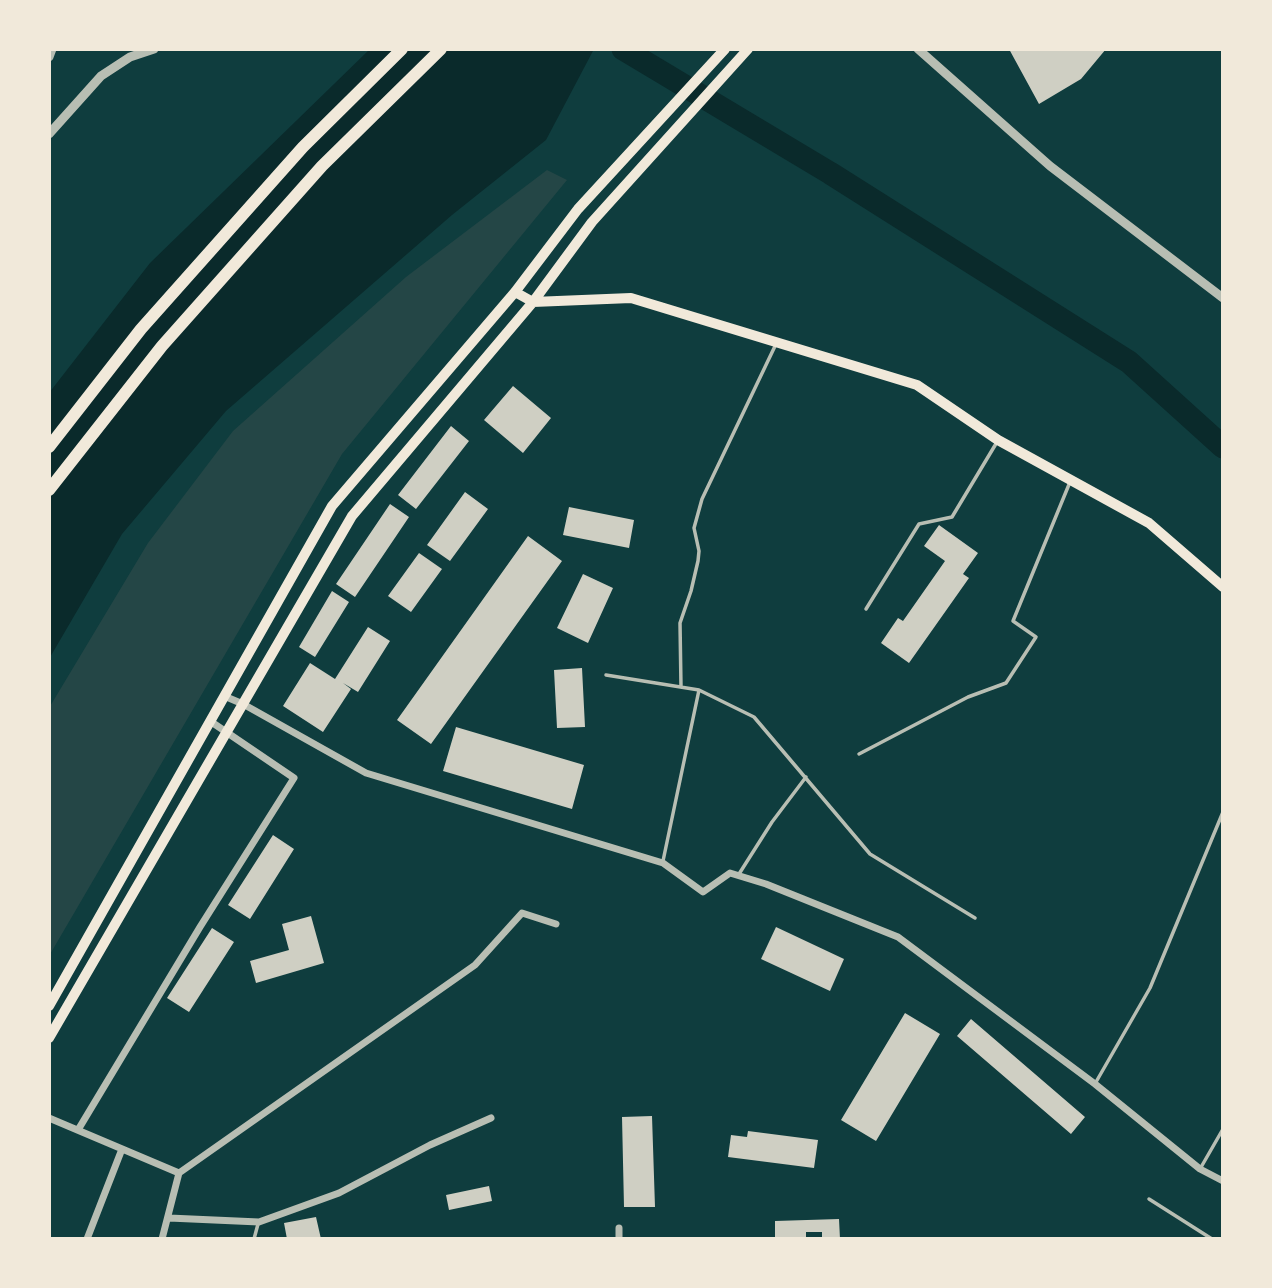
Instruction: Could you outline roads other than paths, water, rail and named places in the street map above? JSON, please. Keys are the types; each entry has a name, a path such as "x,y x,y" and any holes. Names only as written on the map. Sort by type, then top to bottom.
{"highway":[{"path":"49,447 141,329 303,147 402,49"},
{"path":"49,490 162,346 322,166 441,49"},
{"path":"49,1006 332,506 515,292 579,209 725,49"},
{"path":"49,1038 352,516 533,302 592,222 748,49"},
{"path":"515,292 533,302 631,298 917,385 998,440 1149,523 1223,587"}],"street":[{"path":"49,57 52,49"},
{"path":"49,134 101,76 130,57 154,49"},
{"path":"918,49 1050,166 1223,298"},
{"path":"224,696 366,773 663,863 703,892 730,873 766,884 898,937 1094,1084 1200,1168 1223,1181"},
{"path":"78,1130 200,927 294,778 210,721"},
{"path":"162,1239 179,1173 475,965 522,913 556,924"},
{"path":"49,1118 179,1173"},
{"path":"169,1218 259,1222 339,1193 430,1145 491,1118"},
{"path":"87,1239 122,1149"},
{"path":"619,1228 619,1239"}],"lane":[{"path":"681,687 680,623 698,561 699,551 694,528 702,499 777,342"},
{"path":"866,609 919,524 952,517 998,440"},
{"path":"859,754 968,697 1006,682 1036,637 1013,621 1071,480"},
{"path":"606,675 699,690 754,717 870,854 975,918"},
{"path":"663,863 699,690"},
{"path":"737,875 806,777"},
{"path":"1094,1084 1150,988 1223,812"},
{"path":"1200,1168 1223,1129"},
{"path":"1149,1199 1212,1239"},
{"path":"254,1239 259,1222"}],"waterway":[{"path":"623,49 830,173 1129,362 1223,447"}]}
